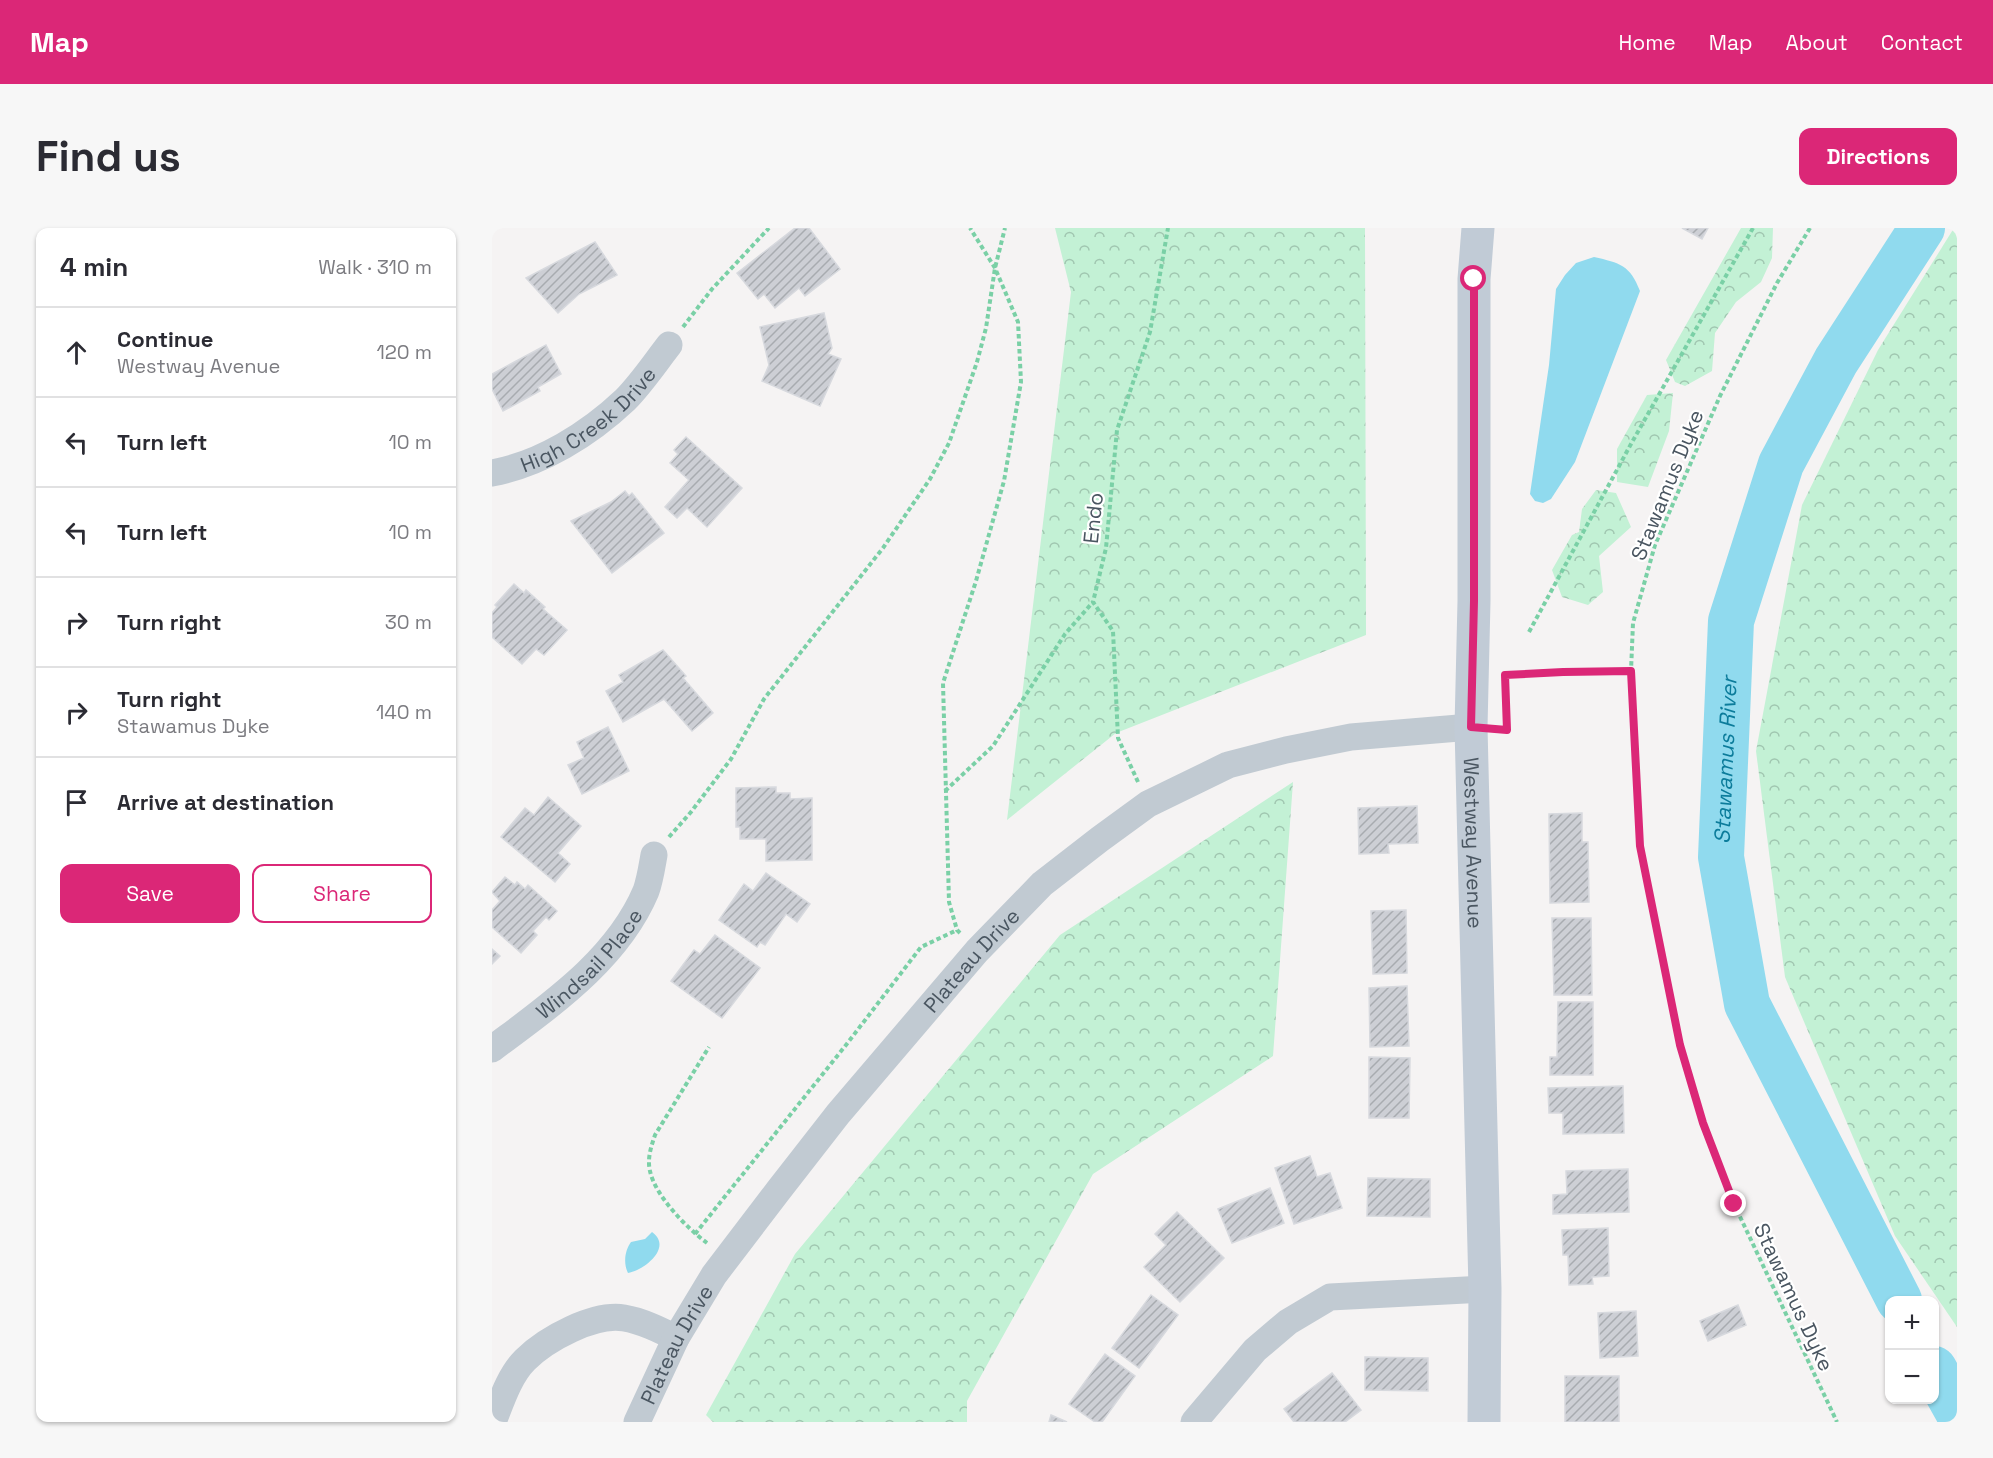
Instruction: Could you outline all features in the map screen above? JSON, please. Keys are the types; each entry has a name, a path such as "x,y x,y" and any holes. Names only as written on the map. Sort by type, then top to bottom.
{"street":[{"name":"Westway Avenue","path":"1478,228 1474,279 1474,601 1471,727 1485,1289 1484,1422"},
{"name":"High Creek Drive","path":"492,473 515,468 580,436 626,399 669,345"},
{"name":"Plateau Drive","path":"637,1422 676,1338 727,1258 838,1114 978,951 1042,884 1148,804 1228,765 1351,737 1471,727"},
{"name":"Windsail Place","path":"492,1049 578,981 608,950 632,917 647,889 654,855"},
{"path":"1194,1422 1255,1350 1288,1322 1330,1298 1485,1289"},
{"path":"493,1422 507,1387 523,1361 549,1341 596,1319 623,1318 648,1325 676,1338"}],"path":[{"path":"669,345 712,289 770,228"},
{"path":"970,228 995,268 1018,322 1021,382 1004,481 976,581 943,683 949,902 957,930 978,951"},
{"path":"654,855 691,812 731,759 764,699 884,548 930,479 949,443 977,362 986,328 995,268 1005,228"},
{"name":"Endo","path":"1093,602 1106,548 1117,430 1150,332 1168,228"},
{"path":"1529,632 1626,453 1753,228"},
{"name":"Stawamus Dyke","path":"1810,228 1777,283 1720,396 1655,545 1633,623 1631,671 1640,846 1680,1045 1703,1123 1734,1204 1837,1422"},
{"path":"945,791 993,746 1065,634 1093,602 1113,630 1118,738 1148,804"},
{"path":"1471,727 1507,730 1505,675 1631,671"},
{"path":"695,1234 921,947 957,930"},
{"path":"709,1047 660,1126 650,1151 649,1169 653,1182 662,1196 695,1234 727,1258"}],"green space":[{"path":"1055,228 1365,228 1366,635 1116,733 1007,820 1071,292"},
{"path":"1741,228 1773,228 1772,258 1761,282 1736,302 1715,333 1712,371 1685,386 1675,382 1666,360"},
{"path":"1954,228 1957,228 1957,1327 1939,1301 1939,1296 1936,1296 1895,1236 1785,977 1756,751 1802,505 1878,350"},
{"path":"1673,393 1669,431 1648,487 1617,482 1617,449 1647,395"},
{"path":"1596,490 1616,493 1631,527 1599,556 1603,592 1588,605 1562,597 1552,570 1572,535 1579,532 1582,509"},
{"path":"1293,782 1273,1056 1093,1174 967,1401 967,1422 713,1422 706,1415 795,1254 1060,935"}],"water":[{"path":"1594,257 1623,266 1628,270 1640,291 1575,462 1551,499 1543,503 1535,501 1530,494 1549,365 1556,289 1576,263"},
{"path":"652,1232 660,1244 658,1251 649,1263 628,1273 625,1261 629,1245 631,1242 645,1239"}],"building":[{"path":"795,228 809,228 840,269 805,296 799,288 775,308 764,294 758,299 737,273"},
{"path":"1682,228 1708,228 1702,239"},
{"path":"595,242 617,275 579,294 558,313 526,278"},
{"path":"824,313 832,348 828,354 841,359 820,406 762,381 769,365 760,327"},
{"path":"546,345 561,374 538,387 540,391 503,411 492,389 492,374"},
{"path":"686,437 742,488 707,527 687,508 677,518 665,507 689,480 670,463 678,454 674,450"},
{"path":"625,491 629,496 632,493 664,533 612,573 571,521 611,502"},
{"path":"514,584 524,593 526,590 567,630 544,655 536,649 522,664 492,637 492,613 497,607 495,605"},
{"path":"663,650 686,676 683,678 713,713 692,731 664,699 623,722 606,691 623,682 619,675"},
{"path":"608,727 629,771 582,794 568,765 584,758 577,742"},
{"path":"776,787 776,793 790,793 790,799 812,798 812,860 766,861 766,839 740,839 740,827 736,827 736,788"},
{"path":"548,797 581,826 558,853 570,864 555,882 501,837 525,808 534,815"},
{"path":"1417,806 1418,843 1388,844 1389,853 1359,854 1358,808"},
{"path":"1582,813 1582,842 1588,842 1589,902 1550,903 1549,814"},
{"path":"766,873 810,904 797,922 786,914 765,945 760,942 757,947 719,920 744,884 753,891"},
{"path":"505,877 515,885 517,882 525,889 528,885 557,911 549,920 546,917 533,931 537,935 521,953 492,927 492,910 500,901 492,892"},
{"path":"1406,910 1407,973 1373,974 1371,911"},
{"path":"1552,918 1591,918 1592,995 1554,995"},
{"path":"715,935 760,968 722,1018 671,981 694,950 700,954"},
{"path":"492,949 500,956 492,964"},
{"path":"1407,986 1409,1046 1370,1047 1369,988"},
{"path":"1558,1002 1593,1002 1593,1075 1550,1075 1550,1057 1557,1057"},
{"path":"1369,1057 1410,1058 1409,1118 1369,1118"},
{"path":"1623,1086 1624,1133 1563,1134 1563,1113 1549,1113 1548,1088"},
{"path":"1310,1156 1317,1177 1330,1173 1342,1208 1294,1224 1275,1168"},
{"path":"1628,1169 1629,1212 1553,1214 1553,1195 1567,1194 1566,1171"},
{"path":"1368,1178 1430,1179 1430,1217 1367,1216"},
{"path":"1270,1188 1284,1223 1232,1243 1218,1209"},
{"path":"1177,1212 1224,1258 1180,1302 1144,1267 1166,1245 1155,1234"},
{"path":"1608,1228 1609,1276 1592,1277 1593,1284 1569,1285 1568,1255 1563,1255 1562,1230"},
{"path":"1151,1295 1178,1315 1139,1368 1112,1348"},
{"path":"1738,1305 1746,1325 1708,1341 1700,1321"},
{"path":"1636,1311 1638,1356 1600,1358 1598,1313"},
{"path":"1105,1354 1135,1376 1102,1422 1095,1422 1069,1404"},
{"path":"1365,1357 1428,1358 1428,1391 1365,1390"},
{"path":"1332,1373 1361,1410 1345,1422 1294,1422 1284,1409"},
{"path":"1565,1376 1619,1376 1619,1422 1565,1422"},
{"path":"1051,1415 1067,1422 1049,1422"}],"waterway":[{"name":"Stawamus River","path":"1897,1296 1747,1004 1721,857 1731,621 1781,464 1836,361 1922,228"},
{"name":"Stawamus River","path":"1939,1378 1957,1410"}],"route":[{"path":"1474,279 1474,601 1471,727 1507,730 1505,675 1631,671 1640,846 1680,1045 1703,1123 1734,1204"}]}
